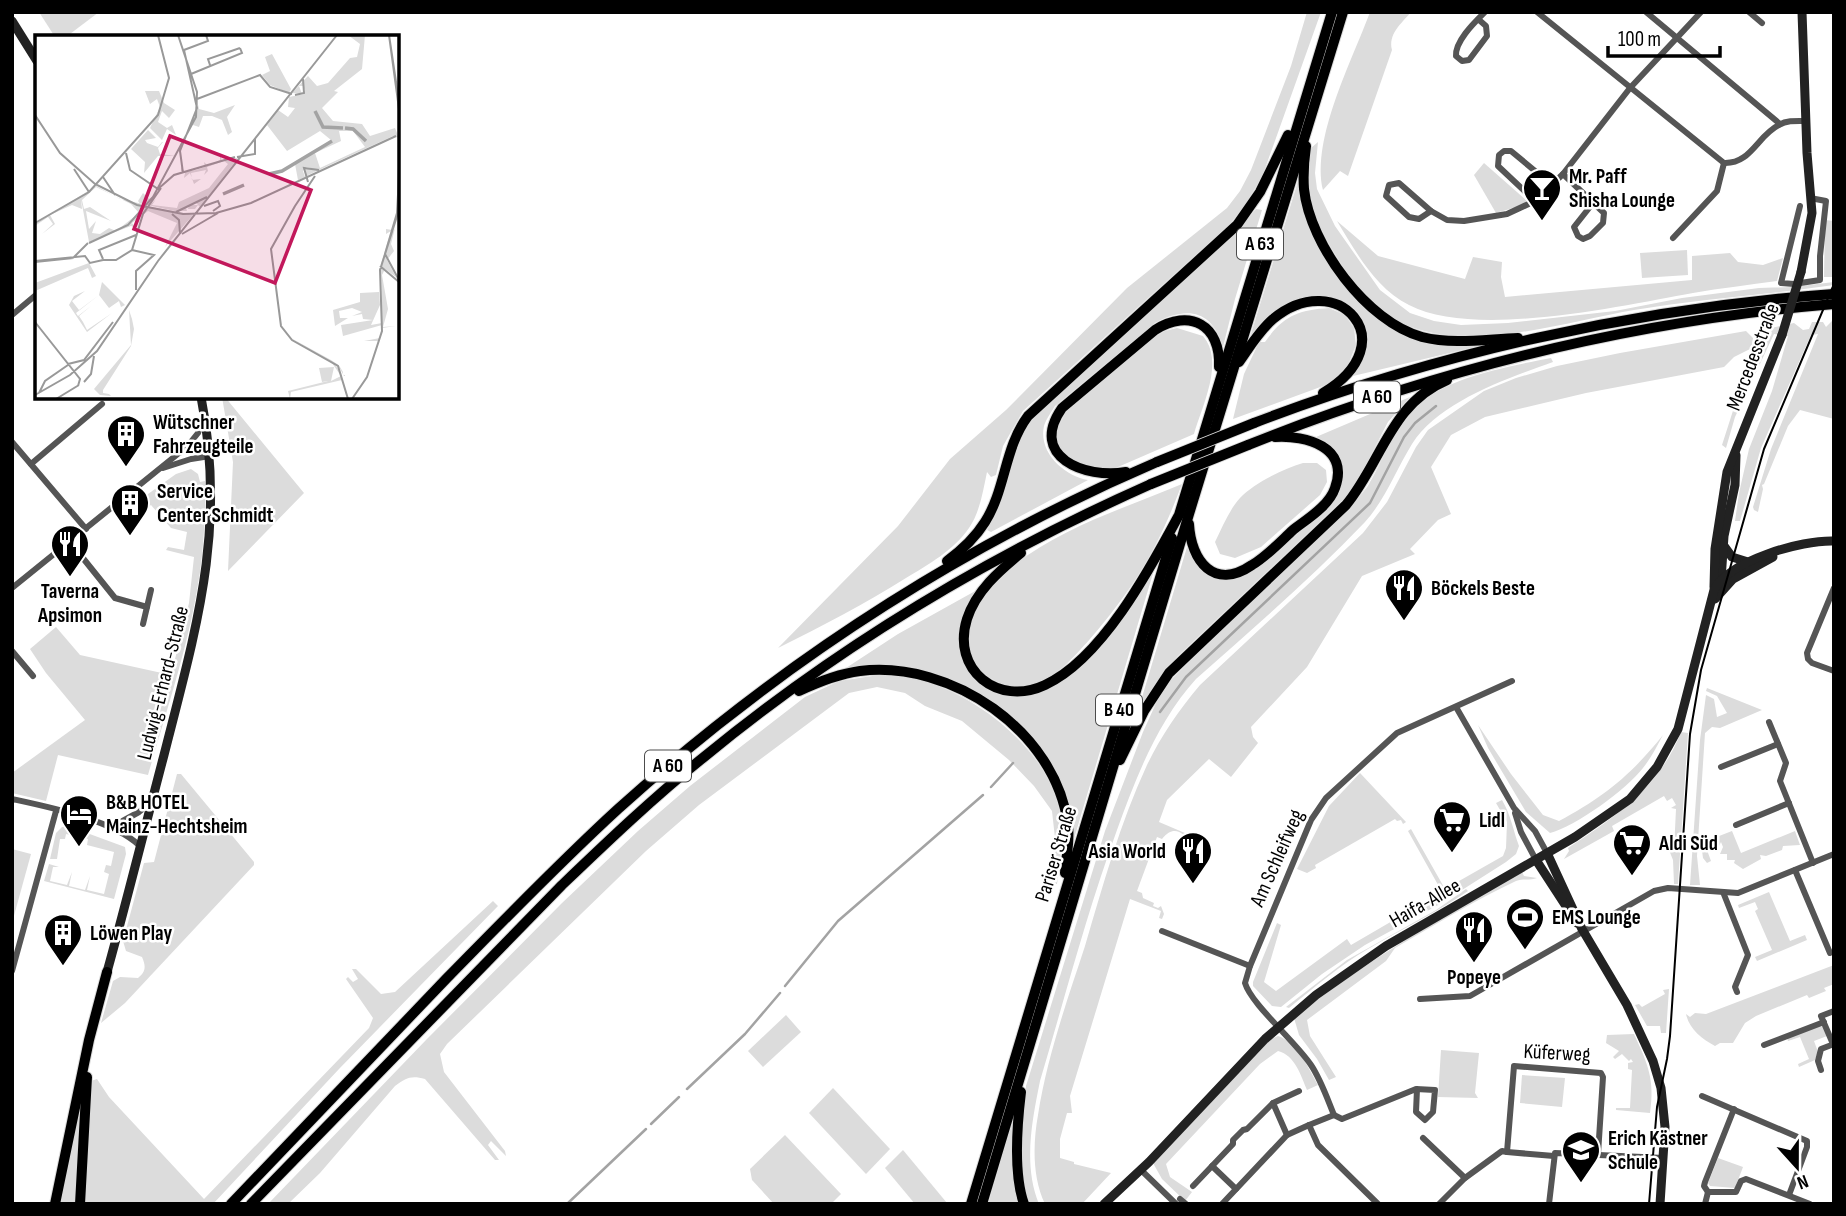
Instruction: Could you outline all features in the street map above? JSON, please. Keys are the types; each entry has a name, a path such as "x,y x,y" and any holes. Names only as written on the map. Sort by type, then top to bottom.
{"highway":[{"name":"A 63","path":"1184,515 1233,370 1308,108 1332,12"},
{"name":"A 63","path":"1107,784 1219,385 1308,108 1343,12"},
{"path":"1308,108 1303,176 1308,210 1338,267 1369,307 1406,331 1424,337 1457,341 1546,338"},
{"path":"891,602 908,587 956,555 974,537 986,521 994,503 1011,445 1021,425 1034,409 1237,225 1260,192 1308,108"},
{"name":"A 60","path":"231,1204 546,877 627,801 751,699 891,602 1027,524 1157,462 1254,423 1403,373 1546,338 1720,306 1834,294"},
{"path":"1233,370 1264,329 1281,313 1300,304 1313,302 1341,306 1354,315 1362,331 1360,354 1347,376 1305,404"},
{"name":"A 60","path":"251,1204 407,1042 613,836 696,763 765,709 880,629 945,589 1042,536 1151,484 1385,394 1501,361 1661,326 1834,304"},
{"path":"1140,470 1116,474 1093,473 1066,463 1059,455 1052,437 1054,421 1062,408 1155,330 1164,324 1182,319 1195,321 1209,330 1213,337 1219,352 1219,385"},
{"path":"1107,784 1144,711 1169,673 1346,505 1360,489 1394,424 1408,408 1438,383 1501,361"},
{"path":"1184,515 1196,557 1216,572 1235,573 1252,566 1322,506 1332,494 1338,469 1336,460 1324,447 1286,436 1252,443"},
{"path":"1042,536 1007,564 979,594 970,610 965,628 966,657 974,672 988,683 1009,691 1032,690 1046,685 1079,660 1124,608 1184,515"},
{"name":"Pariser Straße","path":"971,1204 1061,905 1184,515"},
{"path":"765,709 828,679 872,670 918,674 958,688 981,700 1020,732 1043,760 1059,788 1068,827 1061,905"},
{"name":"Pariser Straße","path":"982,1204 1107,784"},
{"path":"55,1204 89,1040 107,972"},
{"path":"1024,1204 1019,1177 1018,1114 1032,1036"},
{"path":"80,1204 89,1040"}],"street":[{"path":"1478,19 1486,26 1488,36 1469,60 1462,61 1456,56 1456,48 1478,19 1485,12"},
{"path":"1537,12 1724,163 1737,162 1745,157 1780,124 1807,121"},
{"path":"1646,12 1780,124"},
{"path":"1431,211 1419,219 1411,219 1388,199 1388,187 1402,184 1431,211 1447,220 1464,221 1507,214 1535,201 1563,174 1630,88 1701,12"},
{"path":"1749,12 1762,23"},
{"name":"Mercedesstraße","path":"1716,592 1714,557 1724,484 1782,335 1801,272 1812,216 1805,14"},
{"path":"12,21 35,58"},
{"path":"1535,201 1498,166 1499,155 1504,151 1511,152 1552,185"},
{"path":"1673,239 1717,191 1724,163"},
{"path":"1563,174 1604,213 1603,223 1583,239 1578,236 1574,227 1593,203"},
{"path":"1800,206 1781,283 1820,280 1826,201 1810,198"},
{"path":"12,315 35,297"},
{"name":"Ludwig-Erhard-Straße","path":"107,972 194,640 207,572 211,521 209,453 201,399"},
{"path":"31,464 102,404"},
{"path":"12,589 186,450 198,433 204,413"},
{"path":"12,442 86,529"},
{"path":"186,450 209,453"},
{"path":"156,472 209,453"},
{"name":"Mercedesstraße","path":"1716,592 1724,574 1724,546 1735,485 1736,454"},
{"name":"Haifa-Allee","path":"1724,574 1748,562 1786,549 1813,542 1834,541"},
{"path":"70,542 115,598 147,607"},
{"path":"1724,546 1732,557 1748,562"},
{"name":"Haifa-Allee","path":"1104,1204 1141,1170 1279,1026 1316,995 1371,955 1536,860 1611,814 1630,799 1657,767 1678,729 1716,592 1786,549"},
{"path":"1714,557 1724,574 1740,575"},
{"path":"1834,588 1807,653 1812,663 1834,671"},
{"path":"143,624 151,590"},
{"path":"12,652 33,676"},
{"name":"Am Schleifweg","path":"1334,1115 1311,1065 1248,991 1245,979 1250,966 1317,809 1356,769 1397,733 1512,681"},
{"path":"1456,706 1514,808 1535,831 1653,1061 1664,1110 1660,1204"},
{"path":"1769,722 1786,763 1780,781 1813,863"},
{"path":"1721,767 1778,744"},
{"path":"12,799 104,824 140,846"},
{"path":"117,824 152,801"},
{"path":"1736,825 1789,803"},
{"path":"1514,808 1521,832 1536,860 1583,929"},
{"path":"12,971 56,811"},
{"path":"104,824 117,824 143,833"},
{"path":"1420,999 1468,997 1583,929 1654,891 1668,888 1741,892 1834,854"},
{"path":"1795,870 1830,953"},
{"path":"1723,892 1748,955 1735,987 1737,992"},
{"path":"1162,931 1250,966"},
{"path":"1821,1070 1818,1061 1821,1049 1834,1044 1821,1016 1834,1011"},
{"path":"1764,1045 1824,1021"},
{"name":"Küferweg","path":"1507,1152 1514,1066 1601,1073 1603,1077 1598,1154"},
{"path":"1222,1204 1287,1135 1309,1125 1334,1115 1342,1119 1417,1089 1435,1090 1433,1112 1425,1121 1416,1112 1417,1089"},
{"path":"1193,1186 1233,1144 1237,1135 1247,1129 1273,1103 1299,1091"},
{"path":"1702,1096 1807,1140 1807,1147 1789,1195"},
{"path":"1273,1103 1287,1135"},
{"path":"1705,1204 1708,1192 1704,1186 1705,1182 1734,1109"},
{"path":"1309,1125 1318,1145 1378,1204"},
{"path":"1423,1138 1465,1178"},
{"path":"1440,1203 1465,1178 1502,1151 1554,1156"},
{"path":"1549,1204 1554,1156 1558,1152 1664,1158"},
{"path":"1212,1166 1236,1189"},
{"path":"1141,1170 1181,1202"},
{"path":"1708,1192 1736,1192 1741,1181 1746,1179 1810,1204"}],"shaded area":[{"path":"39,12 99,12 69,35 54,35"},
{"path":"1307,12 1321,12 1262,177 1230,224 1023,411 1003,446 996,475 991,477 987,472 973,522 956,543 932,562 875,597 778,648 898,526 950,459 1006,410 1127,288 1227,208 1251,170 1291,66"},
{"path":"1370,12 1411,12 1392,39 1392,50 1348,176 1340,171 1323,190 1321,170 1328,124"},
{"path":"1318,142 1315,173 1317,189 1335,226 1380,290 1410,313 1434,321 1461,325 1508,323 1615,311 1682,298 1759,288 1834,282 1834,285 1659,306 1515,333 1454,336 1426,331 1399,322 1373,304 1352,280 1323,233 1313,208 1309,182 1311,148"},
{"path":"1484,163 1527,201 1520,206 1496,213 1474,175"},
{"path":"1299,178 1343,284 1358,302 1388,327 1414,340 1479,346 1353,376 1363,357 1365,346 1366,335 1360,316 1341,302 1318,298 1250,337"},
{"path":"1256,209 1262,210 1223,347 1212,325 1197,315 1178,314 1155,323 1055,406 1045,423 1045,445 1055,462 1071,474 1088,480 991,532 987,530 1013,456 1035,416 1235,234"},
{"path":"1825,220 1834,221 1833,277 1824,277"},
{"path":"1337,221 1378,256 1465,279 1473,257 1502,262 1501,277 1505,297 1692,280 1692,256 1730,253 1738,262 1763,265 1783,258 1777,281 1548,317 1471,319 1437,315 1397,298 1367,268"},
{"path":"1687,250 1688,275 1642,278 1640,253"},
{"path":"1329,308 1345,315 1354,328 1356,345 1348,365 1334,382 1233,419 1244,374 1259,342 1265,342 1278,326 1292,316 1308,310"},
{"path":"1834,319 1834,419 1800,410 1788,426 1762,485 1758,512 1754,510 1771,449 1818,334 1811,335 1761,448 1740,521 1735,521 1749,449 1772,391 1788,336 1774,334 1735,417 1726,448 1722,445 1739,392 1763,334 1767,329 1794,323 1803,330 1809,329 1812,322 1823,322 1826,327"},
{"path":"1177,328 1203,336 1212,358 1210,384 1194,434 1111,470 1076,465 1059,449 1057,442 1057,429 1068,408 1147,341"},
{"path":"1746,331 1753,338 1752,348 1734,357 1724,367 1586,393 1485,417 1451,435 1431,467 1451,514 1438,520 1410,549 1415,554 1362,576 1307,667 1251,727 1253,737 1258,743 1231,777 1209,759 1167,800 1159,822 1199,839 1192,843 1182,833 1174,831 1162,839 1157,837 1137,891 1142,893 1143,898 1154,903 1153,906 1161,906 1164,914 1162,919 1159,918 1161,911 1130,899 1070,1096 1072,1113 1067,1113 1060,1139 1060,1158 1111,1173 1082,1204 1045,1204 1036,1171 1035,1137 1042,1093 1058,1029 1128,809 1158,744 1192,694 1363,533 1387,502 1428,430 1484,391 1557,366"},
{"path":"1551,358 1553,362 1475,393 1424,429 1412,444 1379,504 1365,522 1303,583 1196,679 1170,713 1149,750 1106,861 1040,1081 1030,1143 1031,1174 1039,1204 1027,1204 1021,1157 1026,1086 1105,831 1157,701 1170,681 1206,644 1354,503 1368,485 1401,423 1420,402 1473,376"},
{"path":"1410,397 1388,422 1347,496 1178,656 1156,682 1137,714 1187,547 1200,566 1233,578 1329,505 1336,495 1342,476 1340,458 1327,443 1316,437"},
{"path":"222,399 227,399 304,493 228,571 233,462"},
{"path":"1303,463 1317,463 1326,470 1327,482 1320,495 1261,547 1235,558 1220,554 1215,542 1240,498 1269,477"},
{"path":"191,469 198,474 200,482 205,481 206,486 200,572 184,649 148,775 58,755 46,801 12,793 12,773 85,720 30,649 56,627 80,655 171,675 189,603 194,557 166,550 168,547 184,550 187,532 171,528 151,505 134,517 127,509 176,474"},
{"path":"1182,484 1164,528 1133,584 1106,620 1064,666 1041,682 1022,687 992,679 978,668 970,655 968,640 971,625 985,596 1006,572 1025,557 1068,532"},
{"path":"1154,570 1071,849 1068,802 1062,784 1049,762 971,689 916,668 846,668 898,634 977,590 961,628 961,655 972,676 985,687 1031,695 1058,683"},
{"path":"879,675 916,679 939,686 984,710 1024,745 1052,786 1059,809 1061,846 1057,884 1051,883 1056,847 1052,811 1034,786 1009,760 962,721 925,706 905,693 877,687 849,693 699,805 646,851 447,1044 440,1054 444,1072 505,1151 506,1156 491,1141 488,1145 499,1160 495,1160 425,1079 409,1078 395,1086 320,1173 288,1204 268,1204 426,1040 638,831 690,786 805,697 839,681"},
{"path":"1707,688 1762,710 1720,728 1712,727 1705,733 1697,856 1700,885 1690,885 1700,740 1706,695 1714,699 1717,717 1727,713 1717,696 1706,691"},
{"path":"1478,725 1543,815 1559,821 1616,784 1663,735 1646,764 1625,786 1586,815 1550,833 1526,812 1488,748"},
{"path":"1681,732 1688,733 1678,884 1674,884 1673,860 1669,850 1674,850 1676,809 1671,808 1676,805 1672,798 1667,801 1664,796 1612,826 1614,831 1564,859 1568,848 1603,825 1648,785 1672,752"},
{"path":"1360,773 1406,822 1403,824 1401,820 1395,819 1315,865 1316,868 1307,873 1297,869 1329,806"},
{"path":"177,774 181,774 254,865 125,1003 101,1023 113,981 120,977 138,978 144,971 142,957 126,951 123,941 144,863 154,862"},
{"path":"1502,800 1519,846 1516,854 1506,862 1440,904 1365,945 1322,974 1281,1007 1272,1006 1253,986 1277,923 1281,925 1264,982 1276,991 1347,939 1351,945 1442,892 1408,831 1411,829 1445,889 1503,856 1507,822 1496,803"},
{"path":"68,826 125,847 126,854 114,899 44,881 49,864 59,867 53,867 50,881 67,885 72,872 69,886 85,890 90,876 87,890 104,894 109,874 104,872 106,865 111,866 114,852 87,845 88,839 66,834 65,839 60,839 57,859 50,859 56,833 62,827"},
{"path":"1732,831 1741,853 1795,831 1800,845 1783,846 1782,850 1766,856 1760,855 1761,859 1743,869 1734,863 1735,860 1727,860 1727,854 1720,854 1723,847 1721,842 1719,846 1707,850 1711,861 1707,863 1703,858 1701,843"},
{"path":"12,849 31,854 12,923"},
{"path":"1522,872 1524,876 1537,878 1519,880 1501,888 1395,948 1386,961 1307,1020 1310,1036 1336,1077 1329,1080 1299,1035 1294,1018 1377,959 1434,923"},
{"path":"1466,889 1468,891 1444,907 1358,955 1289,1008 1286,1007 1347,960 1436,910"},
{"path":"1769,892 1790,941 1805,935 1807,940 1757,961 1755,957 1772,950 1755,911 1758,909 1755,902 1739,908 1738,905"},
{"path":"493,901 498,906 339,1069 213,1204 82,1204 91,1081 97,1079 109,1097 204,1199 369,1028 373,1018 346,979 348,977 353,982 358,979 352,969 356,969 381,994 395,992"},
{"path":"1834,965 1834,984 1824,988 1826,991 1809,998 1807,995 1756,1016 1745,1023 1733,1043 1720,1043 1715,1046 1705,1040 1690,1024 1686,1014 1690,1017 1695,1013 1706,1014"},
{"path":"1669,989 1666,1033 1661,1033 1660,1026 1647,1026 1635,1005 1642,1007 1665,994 1663,990"},
{"path":"786,1015 801,1032 763,1067 748,1051"},
{"path":"1818,1025 1823,1027 1827,1036 1814,1041 1818,1052 1815,1060 1799,1067 1798,1064 1809,1059 1800,1037 1788,1041 1787,1038"},
{"path":"1634,1034 1649,1072 1652,1091 1650,1113 1616,1110 1630,1108 1632,1070 1628,1069 1628,1063 1633,1062 1622,1054 1615,1059 1613,1057 1619,1051 1606,1043 1607,1035"},
{"path":"1278,1036 1297,1050 1318,1085 1307,1090 1293,1061 1284,1053 1278,1051 1260,1064 1166,1164 1170,1177 1192,1192 1185,1201 1162,1179 1153,1163 1271,1039"},
{"path":"1441,1050 1479,1053 1475,1093 1478,1098 1438,1097"},
{"path":"1522,1075 1565,1078 1562,1107 1520,1103"},
{"path":"833,1088 890,1149 866,1174 809,1113"},
{"path":"81,1091 76,1204 60,1204"},
{"path":"1014,1118 1022,1204 988,1204 1012,1122"},
{"path":"785,1135 841,1194 831,1204 774,1204 752,1180 750,1169"},
{"path":"903,1150 946,1204 915,1204 885,1168"},
{"path":"1718,1158 1743,1167 1735,1188 1710,1186 1708,1183"}],"waterway":[{"path":"1160,712 1186,677 1370,503 1404,437 1415,423 1436,406"},
{"path":"991,787 1013,763"},
{"path":"785,986 838,921 983,795"},
{"path":"687,1089 745,1034 780,993"},
{"path":"651,1124 679,1097"},
{"path":"567,1204 646,1129"}],"tram line":[{"path":"1649,1204 1657,1107 1670,1036 1690,734 1701,670 1764,449 1834,284"}],"place":[{"name":"Mr. Paff Shisha Lounge","path":"1542,222"},
{"name":"Wütschner Fahrzeugteile","path":"126,468"},
{"name":"Service Center Schmidt","path":"130,537"},
{"name":"Taverna Apsimon","path":"70,578"},
{"name":"Böckels Beste","path":"1404,622"},
{"name":"B&B HOTEL Mainz-Hechtsheim","path":"79,848"},
{"name":"Lidl","path":"1452,854"},
{"name":"Aldi Süd","path":"1632,877"},
{"name":"Asia World","path":"1193,885"},
{"name":"EMS Lounge","path":"1525,951"},
{"name":"Popeye","path":"1474,964"},
{"name":"Löwen Play","path":"63,967"},
{"name":"Erich Kästner Schule","path":"1581,1184"}]}
